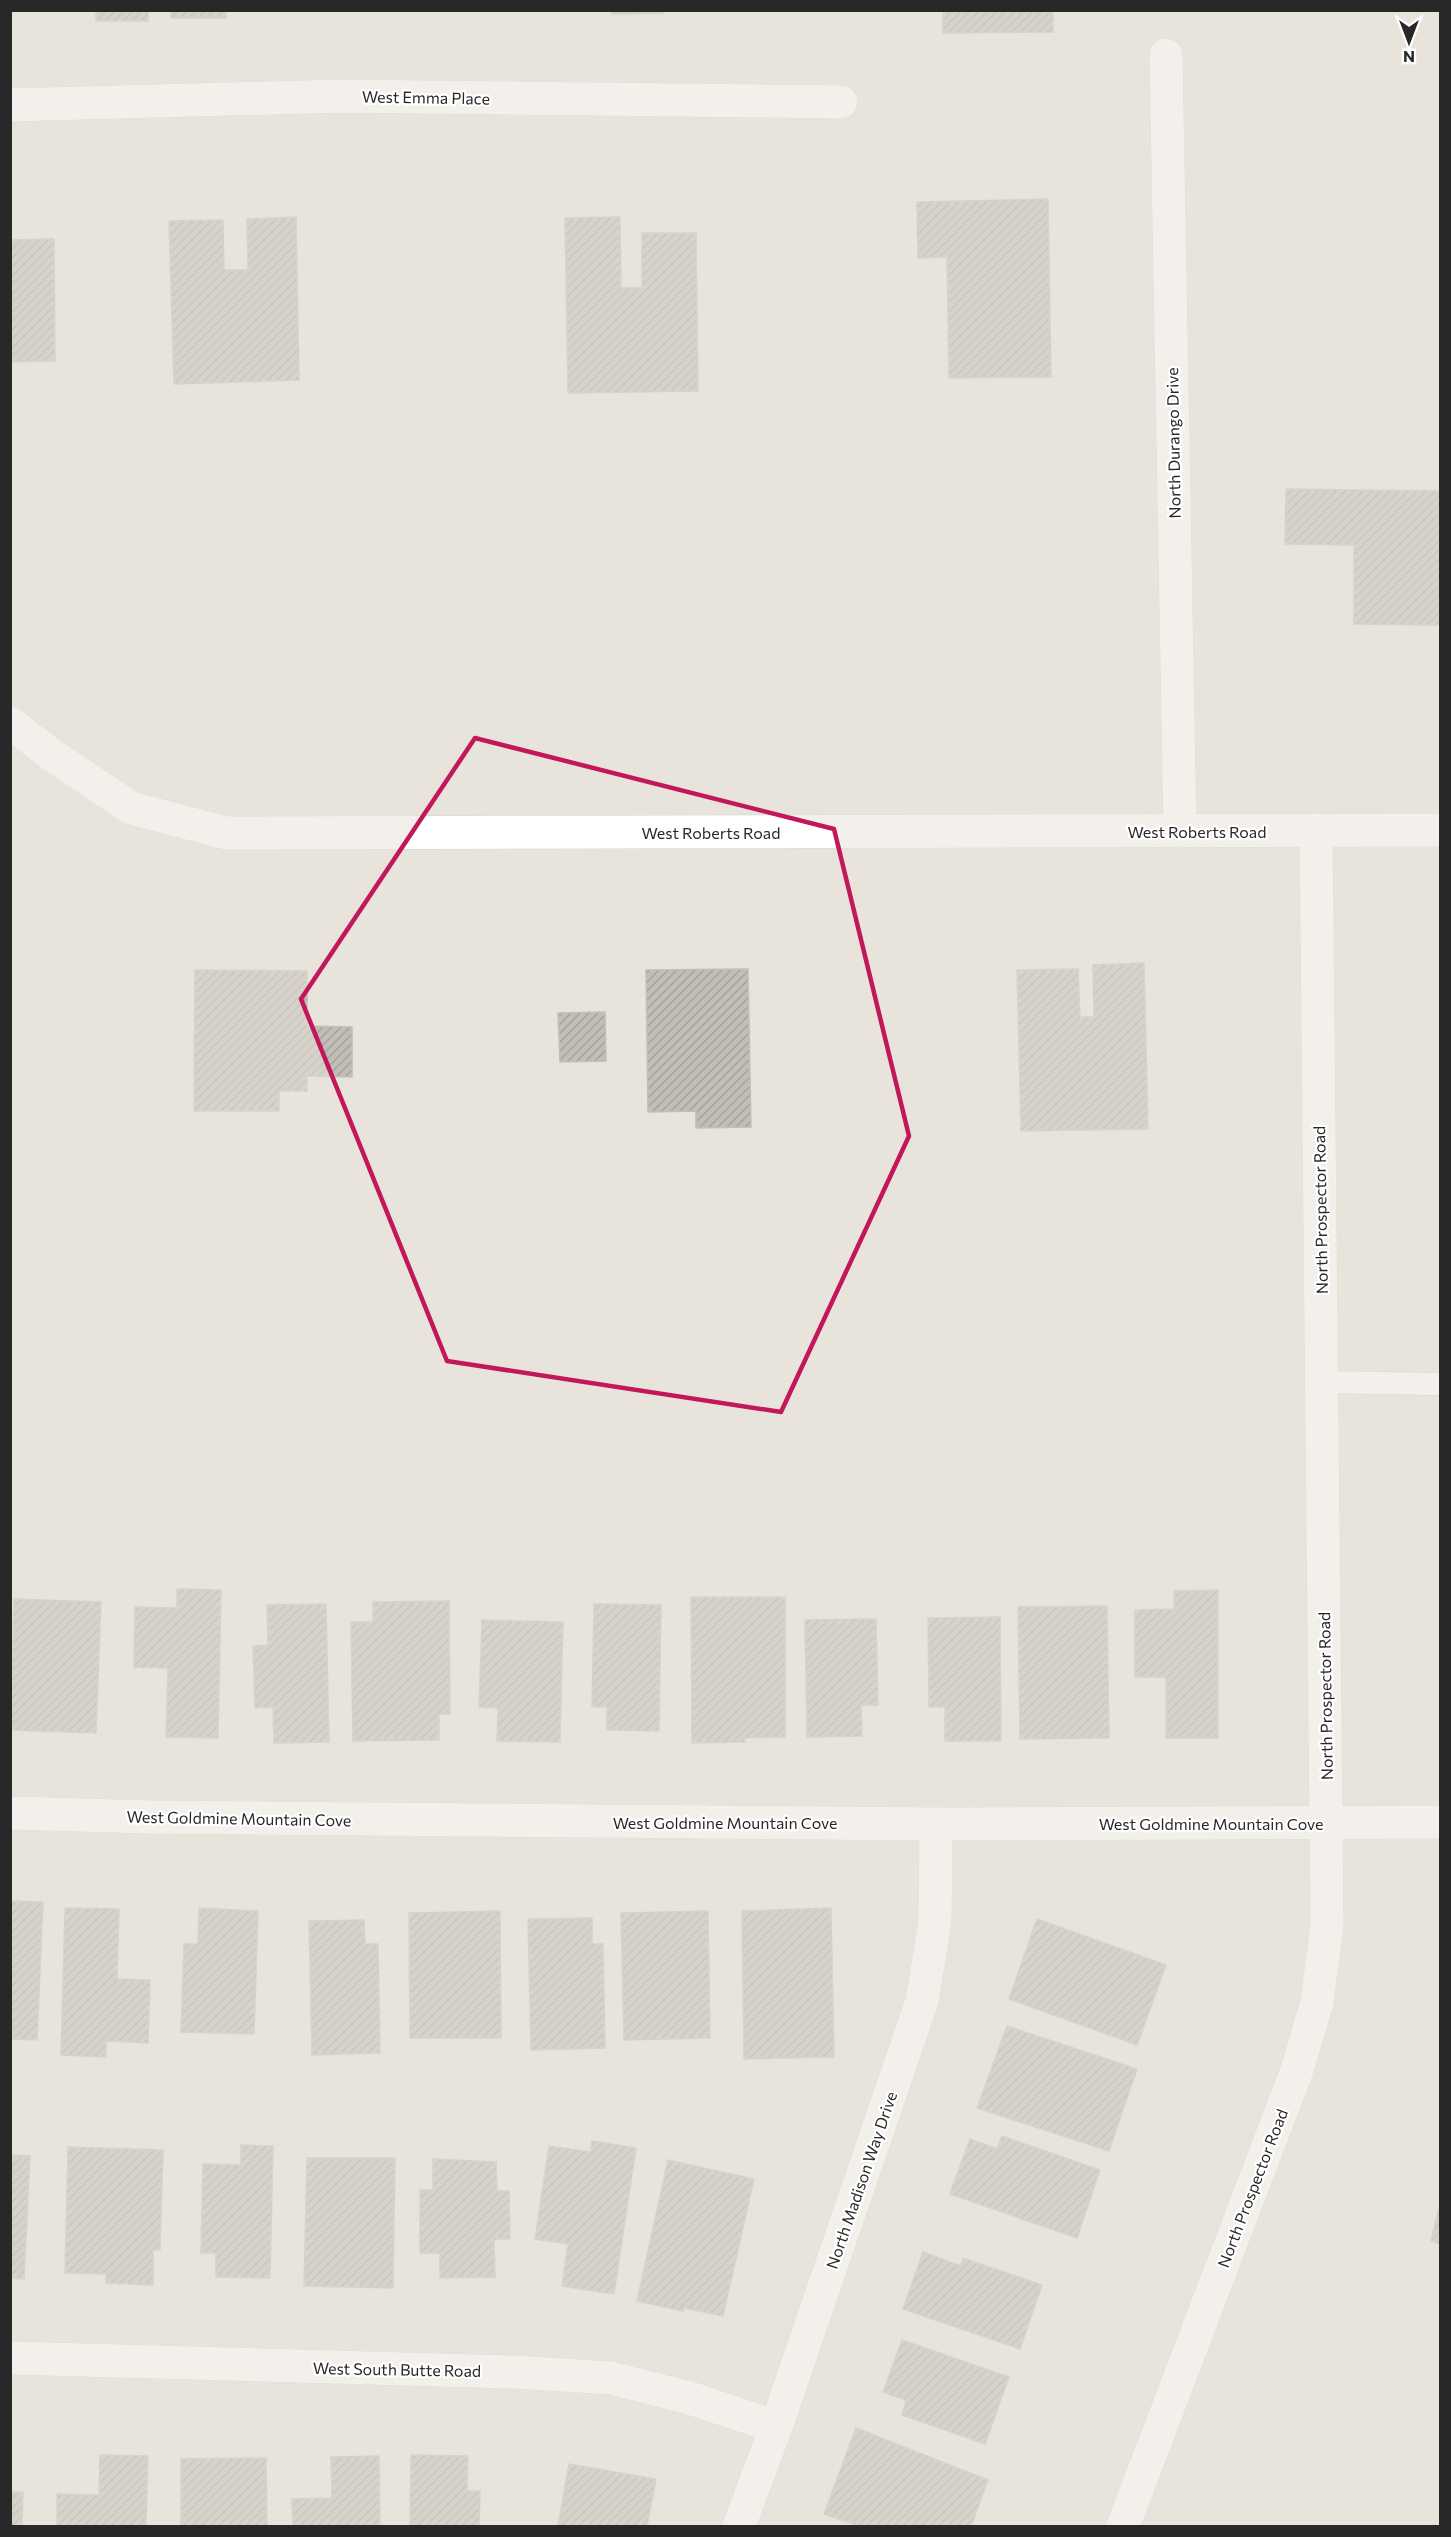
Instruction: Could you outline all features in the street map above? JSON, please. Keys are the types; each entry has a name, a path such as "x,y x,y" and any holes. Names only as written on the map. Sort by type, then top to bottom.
{"street":[{"name":"North Durango Drive","path":"1166,55 1180,831"},
{"name":"West Emma Place","path":"10,105 342,96 841,102"},
{"name":"West Roberts Road","path":"10,723 52,755 131,808 226,833 1440,830"},
{"name":"North Prospector Road","path":"1123,2526 1297,2070 1317,2002 1327,1926 1316,830"},
{"name":"West Goldmine Mountain Cove","path":"10,1813 173,1817 936,1824 1440,1822"},
{"name":"North Madison Way Drive","path":"740,2526 922,2001 935,1922 936,1824"},
{"name":"West South Butte Road","path":"10,2358 514,2372 611,2378 690,2398 776,2427"}],"lane":[{"path":"1321,1382 1440,1384"}],"highlighted area":[{"path":"475,738 834,829 909,1136 781,1412 447,1361 301,999"}],"building":[{"path":"96,10 148,10 148,21 96,21"},
{"path":"171,10 226,10 226,18 171,18"},
{"path":"612,10 663,10 663,13 612,14"},
{"path":"943,10 1053,10 1053,32 943,33"},
{"path":"1048,199 1051,377 949,378 947,257 918,258 917,202"},
{"path":"296,217 299,380 174,384 169,221 223,220 224,270 248,270 247,219"},
{"path":"620,217 621,288 642,288 642,233 696,233 698,391 568,393 565,218"},
{"path":"54,239 55,361 10,362 10,240"},
{"path":"1286,489 1440,491 1440,625 1354,624 1354,545 1285,544"},
{"path":"1144,963 1148,1129 1021,1131 1017,970 1078,969 1080,1017 1094,1017 1093,965"},
{"path":"748,969 751,1127 696,1128 696,1111 648,1112 646,970"},
{"path":"195,970 307,971 307,1026 352,1027 352,1077 307,1076 307,1091 279,1091 279,1111 194,1111"},
{"path":"605,1012 606,1061 560,1062 558,1013"},
{"path":"177,1589 221,1590 218,1738 166,1737 168,1668 134,1667 135,1607 177,1608"},
{"path":"1218,1590 1218,1738 1166,1738 1166,1677 1135,1677 1135,1610 1174,1609 1174,1591"},
{"path":"691,1597 785,1597 785,1737 744,1738 745,1742 692,1743"},
{"path":"14,1599 101,1602 96,1733 10,1730"},
{"path":"449,1601 450,1714 439,1714 439,1740 353,1741 351,1622 373,1622 373,1602"},
{"path":"326,1604 329,1742 274,1743 273,1707 255,1708 253,1646 268,1645 267,1605"},
{"path":"594,1604 661,1605 659,1731 607,1730 607,1707 592,1707"},
{"path":"1107,1606 1109,1738 1020,1739 1018,1607"},
{"path":"1000,1617 1001,1741 945,1741 945,1707 929,1707 928,1618"},
{"path":"876,1619 878,1705 861,1705 862,1736 807,1737 805,1620"},
{"path":"482,1620 563,1622 560,1742 497,1741 498,1708 479,1707"},
{"path":"10,1901 43,1902 37,2040 10,2039"},
{"path":"65,1908 119,1909 117,1979 150,1980 148,2043 106,2041 106,2057 61,2055"},
{"path":"199,1908 258,1911 254,2034 181,2032 184,1944 198,1944"},
{"path":"831,1908 834,2057 744,2059 742,1911"},
{"path":"500,1911 501,2038 410,2038 409,1913"},
{"path":"708,1911 710,2038 624,2040 621,1913"},
{"path":"592,1918 592,1944 603,1944 605,2048 531,2050 528,1919"},
{"path":"1037,1919 1166,1965 1137,2045 1009,1999"},
{"path":"364,1920 365,1944 378,1944 380,2053 312,2055 309,1921"},
{"path":"1007,2026 1137,2069 1109,2151 977,2108"},
{"path":"1002,2136 1100,2170 1077,2238 950,2194 970,2139 997,2149"},
{"path":"592,2141 636,2148 614,2294 562,2286 568,2244 535,2239 549,2146 591,2152"},
{"path":"241,2145 273,2146 270,2278 216,2277 216,2253 201,2253 203,2164 241,2165"},
{"path":"68,2147 163,2150 160,2250 153,2250 153,2285 106,2283 106,2274 65,2273"},
{"path":"10,2155 30,2156 24,2279 10,2278"},
{"path":"307,2158 395,2158 393,2288 304,2286"},
{"path":"433,2159 496,2162 497,2191 509,2191 510,2239 494,2239 495,2277 440,2278 440,2253 420,2253 420,2190 433,2190"},
{"path":"668,2160 754,2179 723,2316 684,2308 683,2311 637,2301"},
{"path":"1440,2203 1440,2244 1431,2241"},
{"path":"923,2252 961,2266 963,2258 1042,2285 1020,2349 903,2309"},
{"path":"902,2340 1009,2377 985,2444 902,2415 906,2400 883,2392"},
{"path":"856,2428 988,2480 971,2526 859,2526 824,2514"},
{"path":"100,2455 148,2456 146,2526 57,2526 57,2494 99,2495"},
{"path":"411,2455 468,2456 467,2491 480,2491 479,2526 410,2526"},
{"path":"379,2456 380,2526 293,2526 292,2499 332,2498 331,2457"},
{"path":"266,2458 267,2526 181,2526 181,2459"},
{"path":"569,2464 656,2479 647,2526 558,2526"},
{"path":"10,2492 23,2492 22,2526 10,2526"}]}
